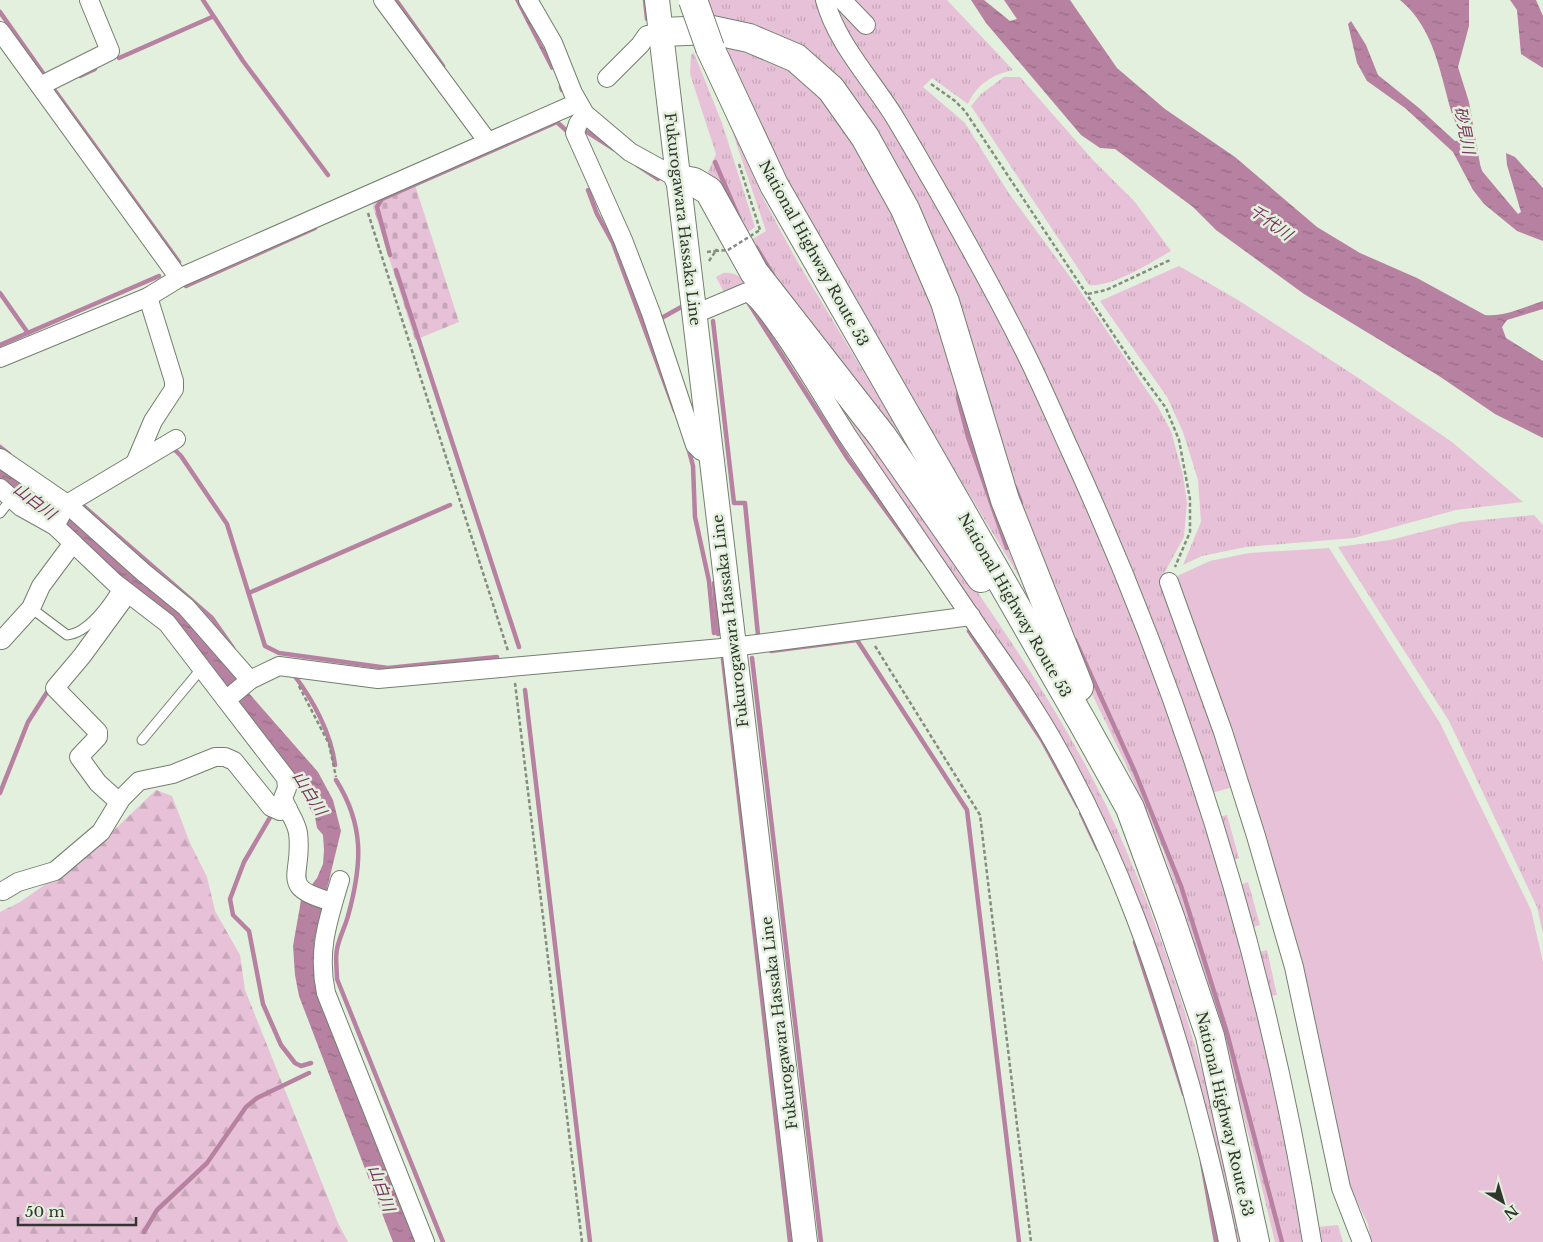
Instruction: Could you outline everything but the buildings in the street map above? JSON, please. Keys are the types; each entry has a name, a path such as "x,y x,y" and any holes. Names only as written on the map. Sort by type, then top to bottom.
{"highway":[{"name":"National Highway Route 53","path":"693,0 710,48 774,185 1130,808 1170,917 1210,1036 1255,1242"},
{"path":"661,32 712,30 749,38 796,58 831,89 865,136 905,209 945,302 1005,500 1042,598 1130,808"},
{"path":"679,179 694,182 709,191 754,272 882,436 1084,725"}],"main road":[{"name":"Fukurogawara Hassaka Line","path":"656,0 679,179 805,1242"}],"street":[{"path":"40,86 110,50 89,0"},
{"path":"383,0 488,142"},
{"path":"528,0 553,43 581,109 630,152 679,179"},
{"path":"825,0 828,11 850,50 895,118 1025,352 1112,540 1148,632 1196,765 1265,1004 1299,1160 1312,1242"},
{"path":"842,0 866,25"},
{"path":"0,31 179,278"},
{"path":"607,78 640,45 646,35 661,32"},
{"path":"0,358 148,297 179,278 488,142 581,109"},
{"path":"581,109 575,134 623,240 651,313 695,445 701,451 711,453"},
{"path":"695,314 747,292 754,295 779,329 901,516 1029,701 1062,757 1100,833 1137,918 1170,1015 1208,1152 1228,1242"},
{"path":"136,461 153,421 174,389 174,381 148,297"},
{"path":"54,526 67,504 136,461 176,439"},
{"path":"0,458 67,504 186,607 250,680"},
{"path":"6,493 21,507 54,526 124,590 167,623 286,778 287,788 283,798 298,833 296,872 298,885 302,891 333,902"},
{"path":"1,641 31,608 41,586 73,543"},
{"path":"1168,582 1223,732 1256,836 1294,967 1341,1188 1360,1239"},
{"path":"119,802 98,783 79,757 98,737 98,732 55,688 82,656 124,590"},
{"path":"226,700 250,680 279,666 378,679 733,647 971,616"},
{"path":"3,891 18,882 55,871 101,832 119,802 139,781 173,774 215,757 225,757 234,762 271,806 280,811 288,809"},
{"path":"340,880 323,940 322,975 326,993 425,1242"}],"lane":[{"path":"0,512 6,493"},
{"path":"31,608 67,635 75,634 84,629 124,590"},
{"path":"142,740 202,668"}],"path":[{"path":"931,84 964,111 1129,358 1166,408 1180,440 1190,499 1190,532 1168,582"},
{"path":"363,197 513,667 582,1242"},
{"path":"715,251 728,250 760,230"},
{"path":"1088,294 1106,290 1170,260"},
{"path":"864,630 980,815 1030,1242"},
{"path":"296,681 311,706 329,744 336,777"}],"green space":[{"path":"707,0 817,0 975,273 1056,432 1158,677 1221,868 1280,1098 1306,1242 1275,1242 1254,1155 1205,977 1163,850 1129,771 1068,644 851,99 715,20"},
{"path":"835,0 947,0 1013,70 986,81 976,91 968,104 932,78 923,87 965,123 1008,192 1076,285 1158,407 1171,431 1183,475 1187,503 1184,537 1160,581 1192,663 1233,787 1212,793 1115,534 855,45 834,11"},
{"path":"721,43 792,66 836,110 914,249 1027,583 1023,583 803,220"},
{"path":"694,53 722,123 755,227 741,237 708,172 716,154 690,74 691,54"},
{"path":"1004,77 1020,77 1092,159 1135,202 1171,251 1120,278 1098,285 1089,285 971,106 981,94"},
{"path":"726,113 763,198 797,261 931,484 744,244 766,231"},
{"path":"414,182 459,322 415,340 373,207 375,199"},
{"path":"1179,266 1238,300 1360,379 1452,442 1523,502 1456,510 1354,538 1246,547 1202,556 1183,565 1201,522 1198,480 1183,432 1167,397 1100,301"},
{"path":"723,273 736,275 747,283 725,294 716,277"},
{"path":"802,348 925,517 1003,630 1040,686 1074,744 1105,803 1129,856 1150,910 1187,1019 1218,1130 1244,1242 1233,1242 1098,816 873,468"},
{"path":"1534,515 1543,525 1543,934 1537,907 1449,721 1338,547 1390,540 1461,522"},
{"path":"1329,548 1440,723 1531,910 1543,962 1543,1242 1371,1242 1368,1224 1348,1184 1332,1097 1297,948 1241,759 1177,576 1210,561 1249,553"},
{"path":"156,790 172,796 190,843 207,877 215,911 240,955 245,990 338,1223 348,1242 0,1242 0,912 20,902 89,854"},
{"path":"1227,815 1239,858 1231,861 1219,817"},
{"path":"1248,882 1260,925 1251,928 1239,885"},
{"path":"1267,950 1277,995 1270,996 1259,952"},
{"path":"1338,1225 1343,1242 1319,1242 1317,1227"}],"water":[{"path":"515,0 518,0 521,4 555,69 551,70"},
{"name":"千代川","path":"971,0 984,0 1010,21 1017,19 1004,0 1070,0 1117,68 1165,109 1235,157 1317,227 1360,253 1417,278 1485,315 1507,313 1543,301 1543,309 1507,320 1502,327 1506,338 1543,361 1543,438 1495,414 1439,376 1304,294 1216,230 1193,207 1115,149 1100,148 1081,135 986,23"},
{"name":"砂見川","path":"1400,0 1469,0 1469,26 1458,67 1469,102 1482,171 1518,214 1521,212 1507,165 1506,153 1515,157 1543,188 1543,241 1517,231 1484,204 1473,190 1453,152 1405,108 1367,81 1357,63 1348,24 1351,21 1366,45 1378,75 1419,108 1455,141 1461,140 1440,68 1429,38 1412,12"},
{"path":"1510,0 1536,0 1543,16 1543,68 1521,54 1517,10"},
{"name":"山白川","path":"0,465 69,513 203,631 247,691 318,772 333,800 341,831 314,942 316,985 416,1242 393,1242 299,996 293,946 301,899 317,878 323,864 323,835 317,828 315,817 288,772 194,649 48,514 0,481"}],"waterway":[{"path":"203,0 243,61 328,175"},
{"path":"396,0 443,66"},
{"path":"645,0 647,19"},
{"path":"0,12 43,73"},
{"path":"119,58 212,17"},
{"path":"80,76 95,69"},
{"path":"53,88 179,262"},
{"path":"390,255 377,207 382,199 557,122 570,134"},
{"path":"584,130 614,149"},
{"path":"715,162 739,218"},
{"path":"637,165 658,179"},
{"path":"588,190 597,214 613,243 675,411"},
{"path":"186,286 315,228"},
{"path":"756,247 773,275"},
{"path":"396,270 519,647"},
{"path":"0,345 159,276"},
{"path":"0,293 28,333"},
{"path":"748,302 848,459 922,560"},
{"path":"658,320 683,306"},
{"path":"713,321 734,503 745,503 758,635"},
{"path":"959,389 958,398 968,437 1007,548"},
{"path":"0,447 9,454"},
{"path":"688,447 693,466 695,517 709,581 714,633"},
{"path":"170,450 175,450 181,456 227,524 265,646 279,653 388,668 497,657"},
{"path":"1015,487 1021,503"},
{"path":"80,503 212,618 233,648"},
{"path":"251,592 450,505"},
{"path":"714,583 718,634"},
{"path":"969,631 1042,740 1078,806"},
{"path":"771,651 857,640 967,810 1019,1242"},
{"path":"1075,640 1135,772 1181,886 1227,1033 1282,1242"},
{"path":"752,658 821,1242"},
{"path":"723,659 790,1242"},
{"path":"294,675 320,717 330,741 335,765"},
{"path":"0,793 28,722 51,686"},
{"path":"525,690 590,1242"},
{"path":"336,780 352,813 358,846 358,863 353,897 336,953 337,979 443,1242"},
{"path":"1081,813 1098,849"},
{"path":"272,814 244,862 230,899 233,915 249,931 263,1004 281,1045 295,1063 301,1066 311,1063"},
{"path":"1135,942 1184,1094"},
{"path":"144,1232 157,1210 207,1163 246,1107 257,1098 309,1073"},
{"path":"1202,1162 1216,1242"}]}
